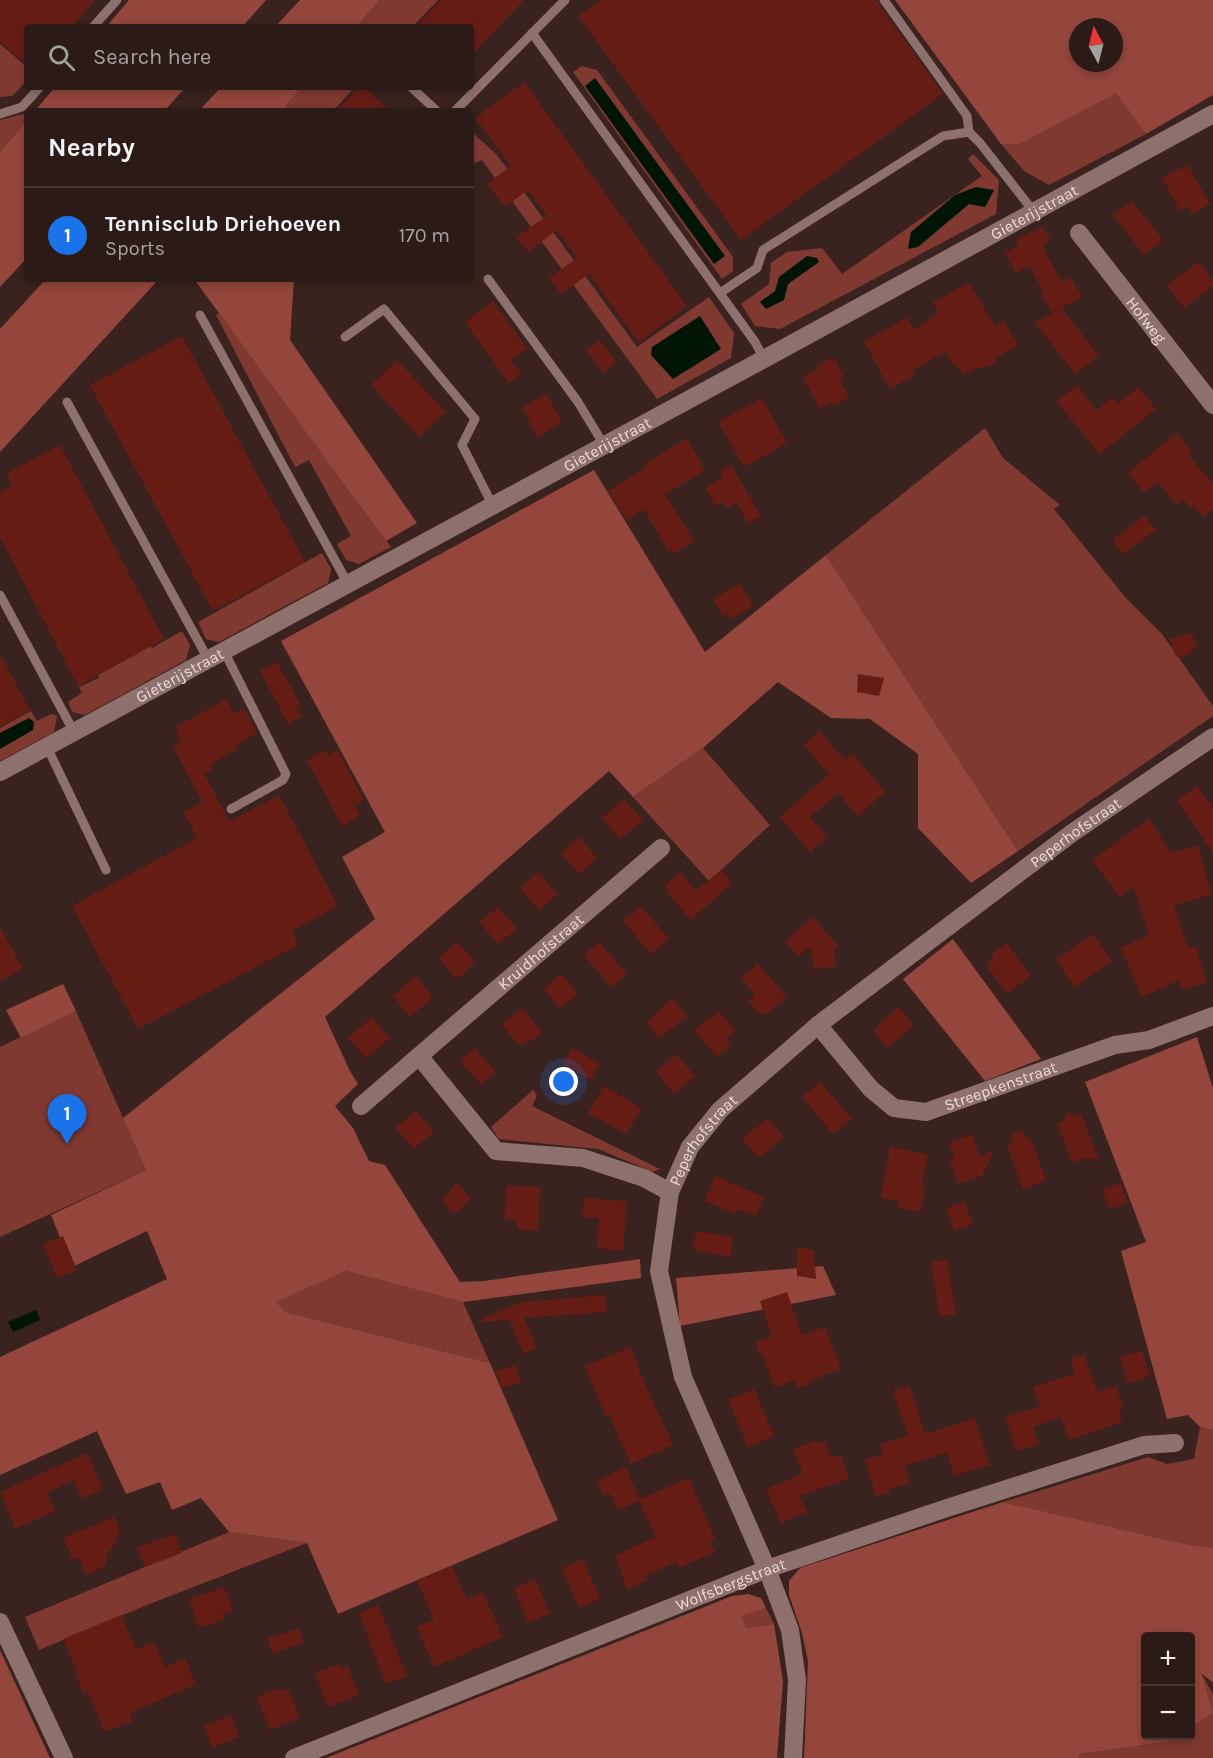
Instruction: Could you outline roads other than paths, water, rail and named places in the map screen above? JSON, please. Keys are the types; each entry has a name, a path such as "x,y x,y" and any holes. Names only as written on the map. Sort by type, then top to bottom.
{"street":[{"name":"Gieterijstraat","path":"0,772 1213,114"},
{"name":"Hofweg","path":"1079,233 1213,405"},
{"name":"Peperhofstraat","path":"794,1758 797,1680 790,1630 767,1569 683,1377 659,1271 670,1192 690,1147 720,1110 818,1025 1072,832 1213,737"},
{"name":"Kruidhofstraat","path":"361,1106 661,848"},
{"name":"Streepkenstraat","path":"818,1025 871,1089 894,1108 926,1112 1115,1045 1149,1040 1213,1016"},
{"path":"419,1056 496,1151 583,1158 644,1178 670,1192"},
{"name":"Wolfsbergstraat","path":"294,1758 767,1569 1144,1445 1175,1443"},
{"path":"0,1622 64,1758"}],"lane":[{"path":"96,24 117,0"},
{"path":"458,108 565,0"},
{"path":"884,0 967,116 969,132 1034,212"},
{"path":"532,33 755,342 764,359"},
{"path":"0,114 22,107 37,90"},
{"path":"414,90 434,108"},
{"path":"720,293 757,268 763,250 943,136 969,132"},
{"path":"488,279 578,402 604,446"},
{"path":"345,337 384,309 475,419 462,446 493,506"},
{"path":"200,315 348,584"},
{"path":"67,402 286,774 284,780 231,809"},
{"path":"0,595 74,732"},
{"path":"46,747 106,870"}],"place":[{"name":"Tennisclub Driehoeven","path":"67,1144"}]}
